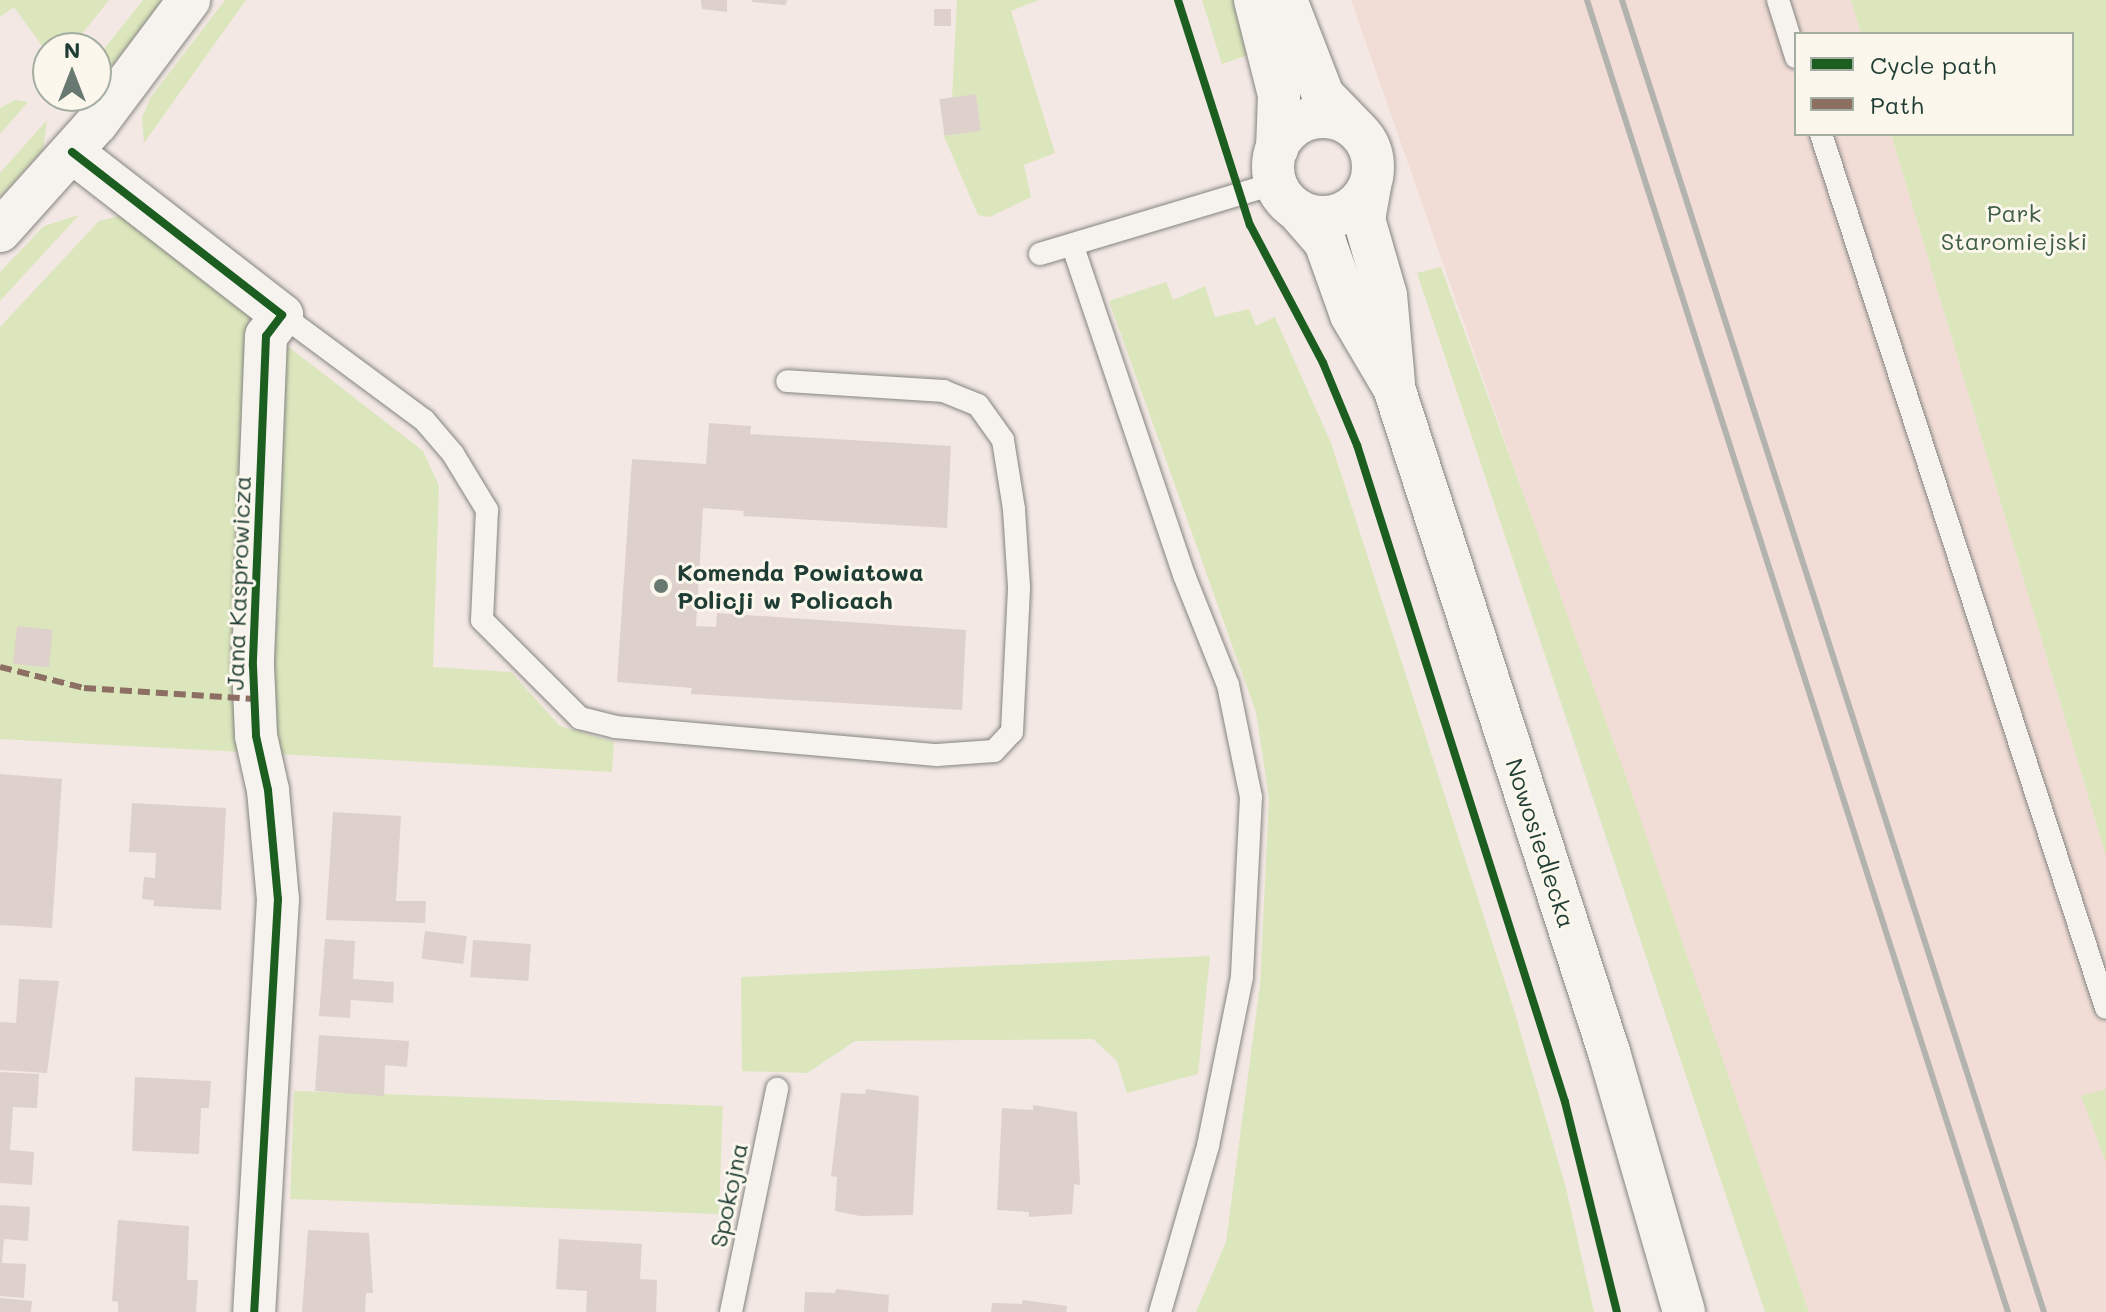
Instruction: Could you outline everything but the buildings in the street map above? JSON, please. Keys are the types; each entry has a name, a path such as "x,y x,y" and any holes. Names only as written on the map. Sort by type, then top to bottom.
{"street":[{"path":"0,231 72,152 189,0"},
{"path":"1255,0 1279,95 1283,180 1313,216 1339,215 1361,201 1370,186"},
{"name":"Nowosiedlecka","path":"1286,0 1323,95 1357,130 1373,161 1364,219 1386,295 1394,388"},
{"path":"1283,180 1292,128 1316,117 1334,118 1357,130"},
{"path":"72,152 282,315"},
{"name":"Nowosiedlecka","path":"1283,180 1325,242 1351,315 1394,388 1609,1052 1680,1308"},
{"name":"Jana Kasprowicza","path":"254,1312 278,899 268,790 256,736 253,666 266,336 282,315"}],"lane":[{"path":"1778,0 1794,51"},
{"path":"1822,136 2106,1008"},
{"path":"1040,254 1073,247 1283,180"},
{"path":"1073,247 1184,575 1228,685 1251,797 1242,977 1208,1146 1160,1312"},
{"path":"282,315 424,420 453,454 487,510 482,620 580,718 615,727 921,754 968,757 994,751 1012,732 1019,587 1014,509 1003,440 978,405 944,391 787,381"},
{"name":"Spokojna","path":"731,1312 777,1089"}],"shaded area":[{"path":"1351,0 1851,0 1860,32 1794,32 1794,136 1892,136 2106,856 2106,1089 2082,1097 2106,1163 2106,1312 1809,1312"}],"green space":[{"path":"0,0 109,0 84,32 32,32 14,7 0,17"},
{"path":"143,0 163,0 112,66 112,39"},
{"path":"225,0 246,0 144,143 142,118 150,98"},
{"path":"957,0 1039,0 1011,11 1055,153 1024,165 1031,197 990,217 978,215 944,136 981,130 976,95 952,98"},
{"path":"1202,0 1234,0 1248,55 1222,64"},
{"name":"Park Staromiejski","path":"1851,0 2106,0 2106,856 1892,136 2074,136 2074,32 1860,32"},
{"path":"15,100 28,102 0,134 0,108"},
{"path":"47,120 43,150 0,197 0,173"},
{"path":"79,215 0,301 0,272 44,226"},
{"path":"120,216 423,451 439,486 433,667 511,672 560,726 614,742 612,772 0,739 0,327 99,221"},
{"path":"1441,267 1625,774 1809,1312 1765,1312 1417,273"},
{"path":"1166,282 1173,300 1205,286 1215,317 1249,309 1256,326 1275,317 1331,443 1514,1010 1566,1188 1594,1312 1196,1312 1226,1242 1260,985 1269,799 1256,712 1109,301"},
{"path":"1210,956 1198,1074 1127,1093 1117,1061 1093,1039 855,1041 807,1073 742,1071 741,977"},
{"path":"2106,1089 2106,1163 2081,1096"},
{"path":"294,1091 723,1106 719,1214 290,1199"}],"railway":[{"path":"1587,0 2008,1312"},
{"path":"1622,0 2044,1312"}],"marked path":[{"path":"0,667 84,688 255,699"}],"cycle path":[{"path":"1178,0 1250,225 1323,363 1357,445 1565,1102 1617,1312"},
{"path":"72,152 282,315 266,336 253,666 256,736 268,790 278,899 254,1312"}],"place":[{"name":"Komenda Powiatowa Policji w Policach","path":"661,586"}]}
